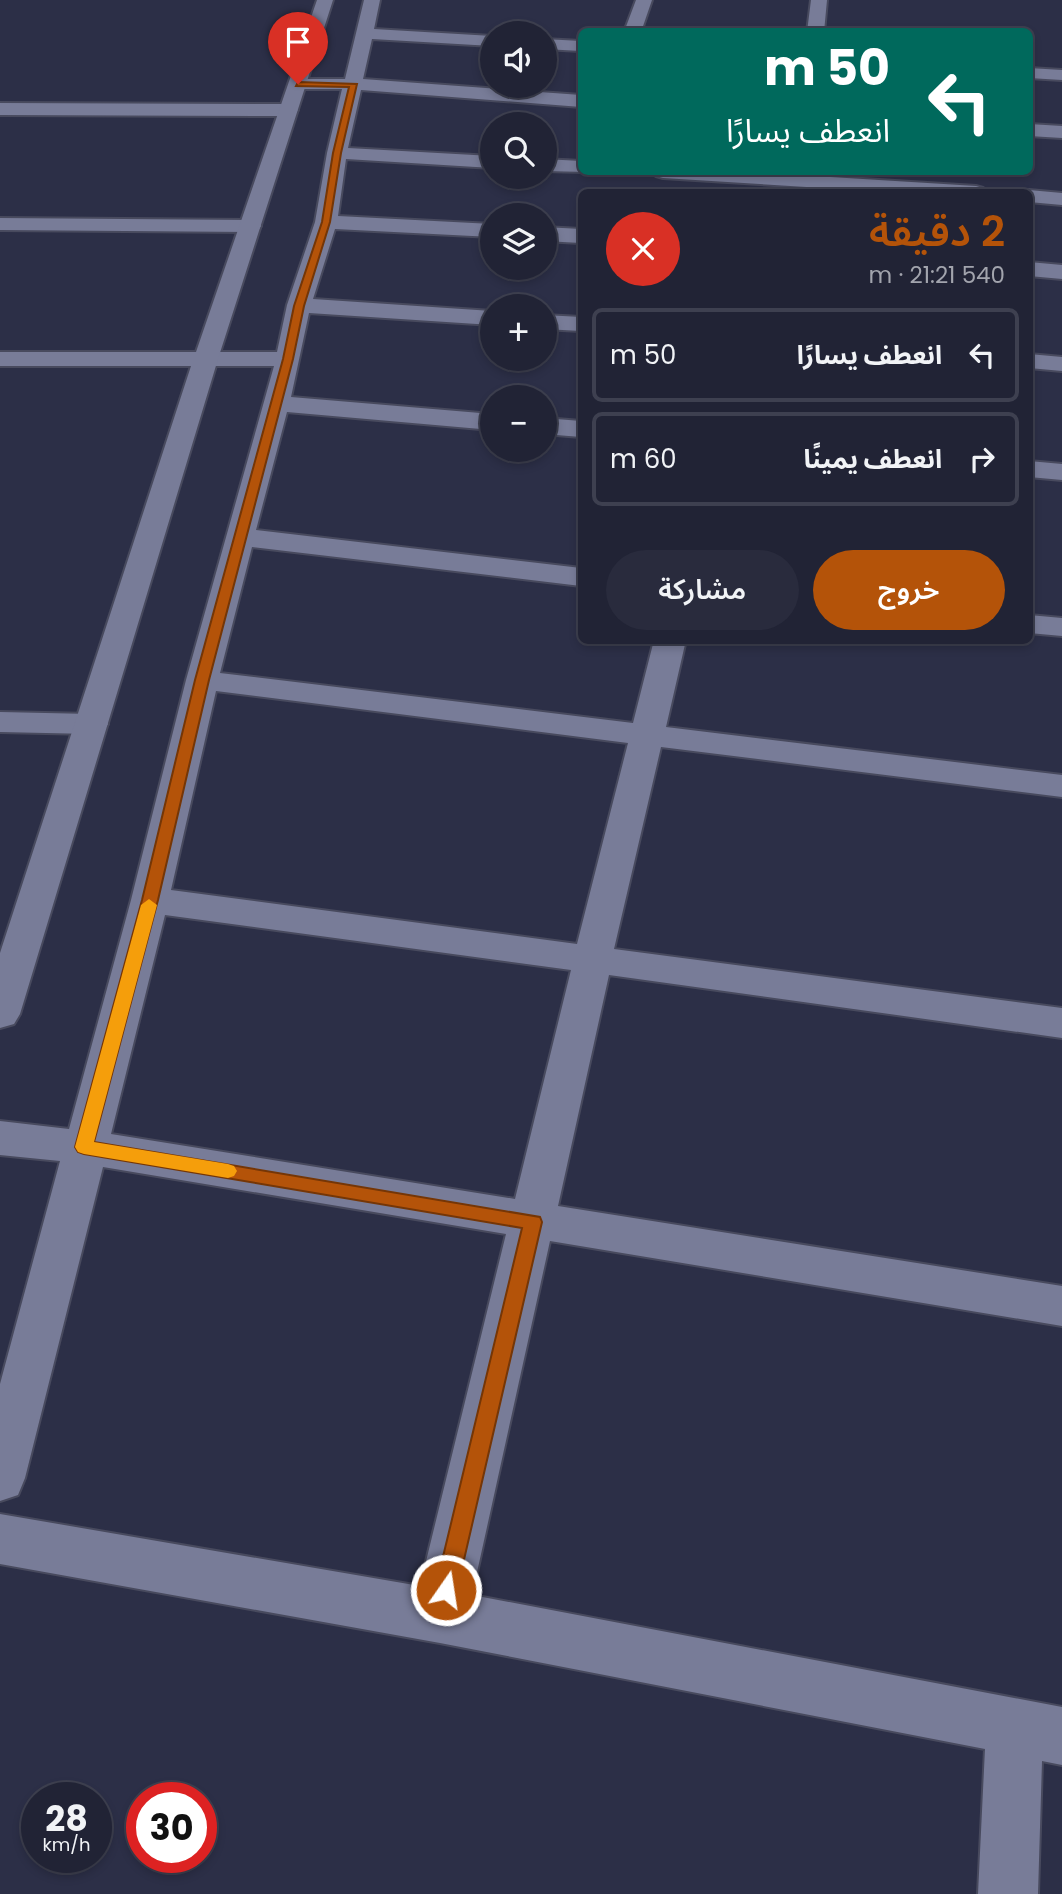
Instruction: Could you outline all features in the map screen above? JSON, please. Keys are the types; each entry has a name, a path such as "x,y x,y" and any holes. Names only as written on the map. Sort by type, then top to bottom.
{"street":[{"path":"0,1014 206,359 325,0"},
{"path":"0,1478 150,900 202,680 288,359 299,306 326,222 337,153 372,0"},
{"path":"634,28 644,0"},
{"path":"816,28 819,0"},
{"path":"365,34 480,40"},
{"path":"557,45 578,46"},
{"path":"1033,73 1062,75"},
{"path":"0,109 294,97 354,84 578,100"},
{"path":"1033,130 1062,132"},
{"path":"337,153 480,161"},
{"path":"557,166 578,167"},
{"path":"705,175 925,189"},
{"path":"1033,196 1062,199"},
{"path":"326,222 480,230"},
{"path":"0,224 250,226"},
{"path":"557,235 578,236"},
{"path":"1033,269 1062,272"},
{"path":"299,306 480,317"},
{"path":"557,323 578,324"},
{"path":"0,359 288,359"},
{"path":"1033,361 1062,364"},
{"path":"276,403 480,421"},
{"path":"557,427 578,429"},
{"path":"1033,469 1062,472"},
{"path":"241,537 578,576"},
{"path":"1033,624 1062,627"},
{"path":"440,1616 669,644"},
{"path":"202,680 1062,786"},
{"path":"0,722 91,724"},
{"path":"150,900 1062,1023"},
{"path":"0,1138 84,1147 1062,1307"},
{"path":"0,1539 440,1616 1038,1732 1008,1894"}],"slow traffic":[{"path":"149,905 84,1147 228,1171"}],"route":[{"path":"298,84 354,84 337,153 326,222 299,306 288,359 202,680 150,900 84,1147 533,1222 446,1590"}]}
